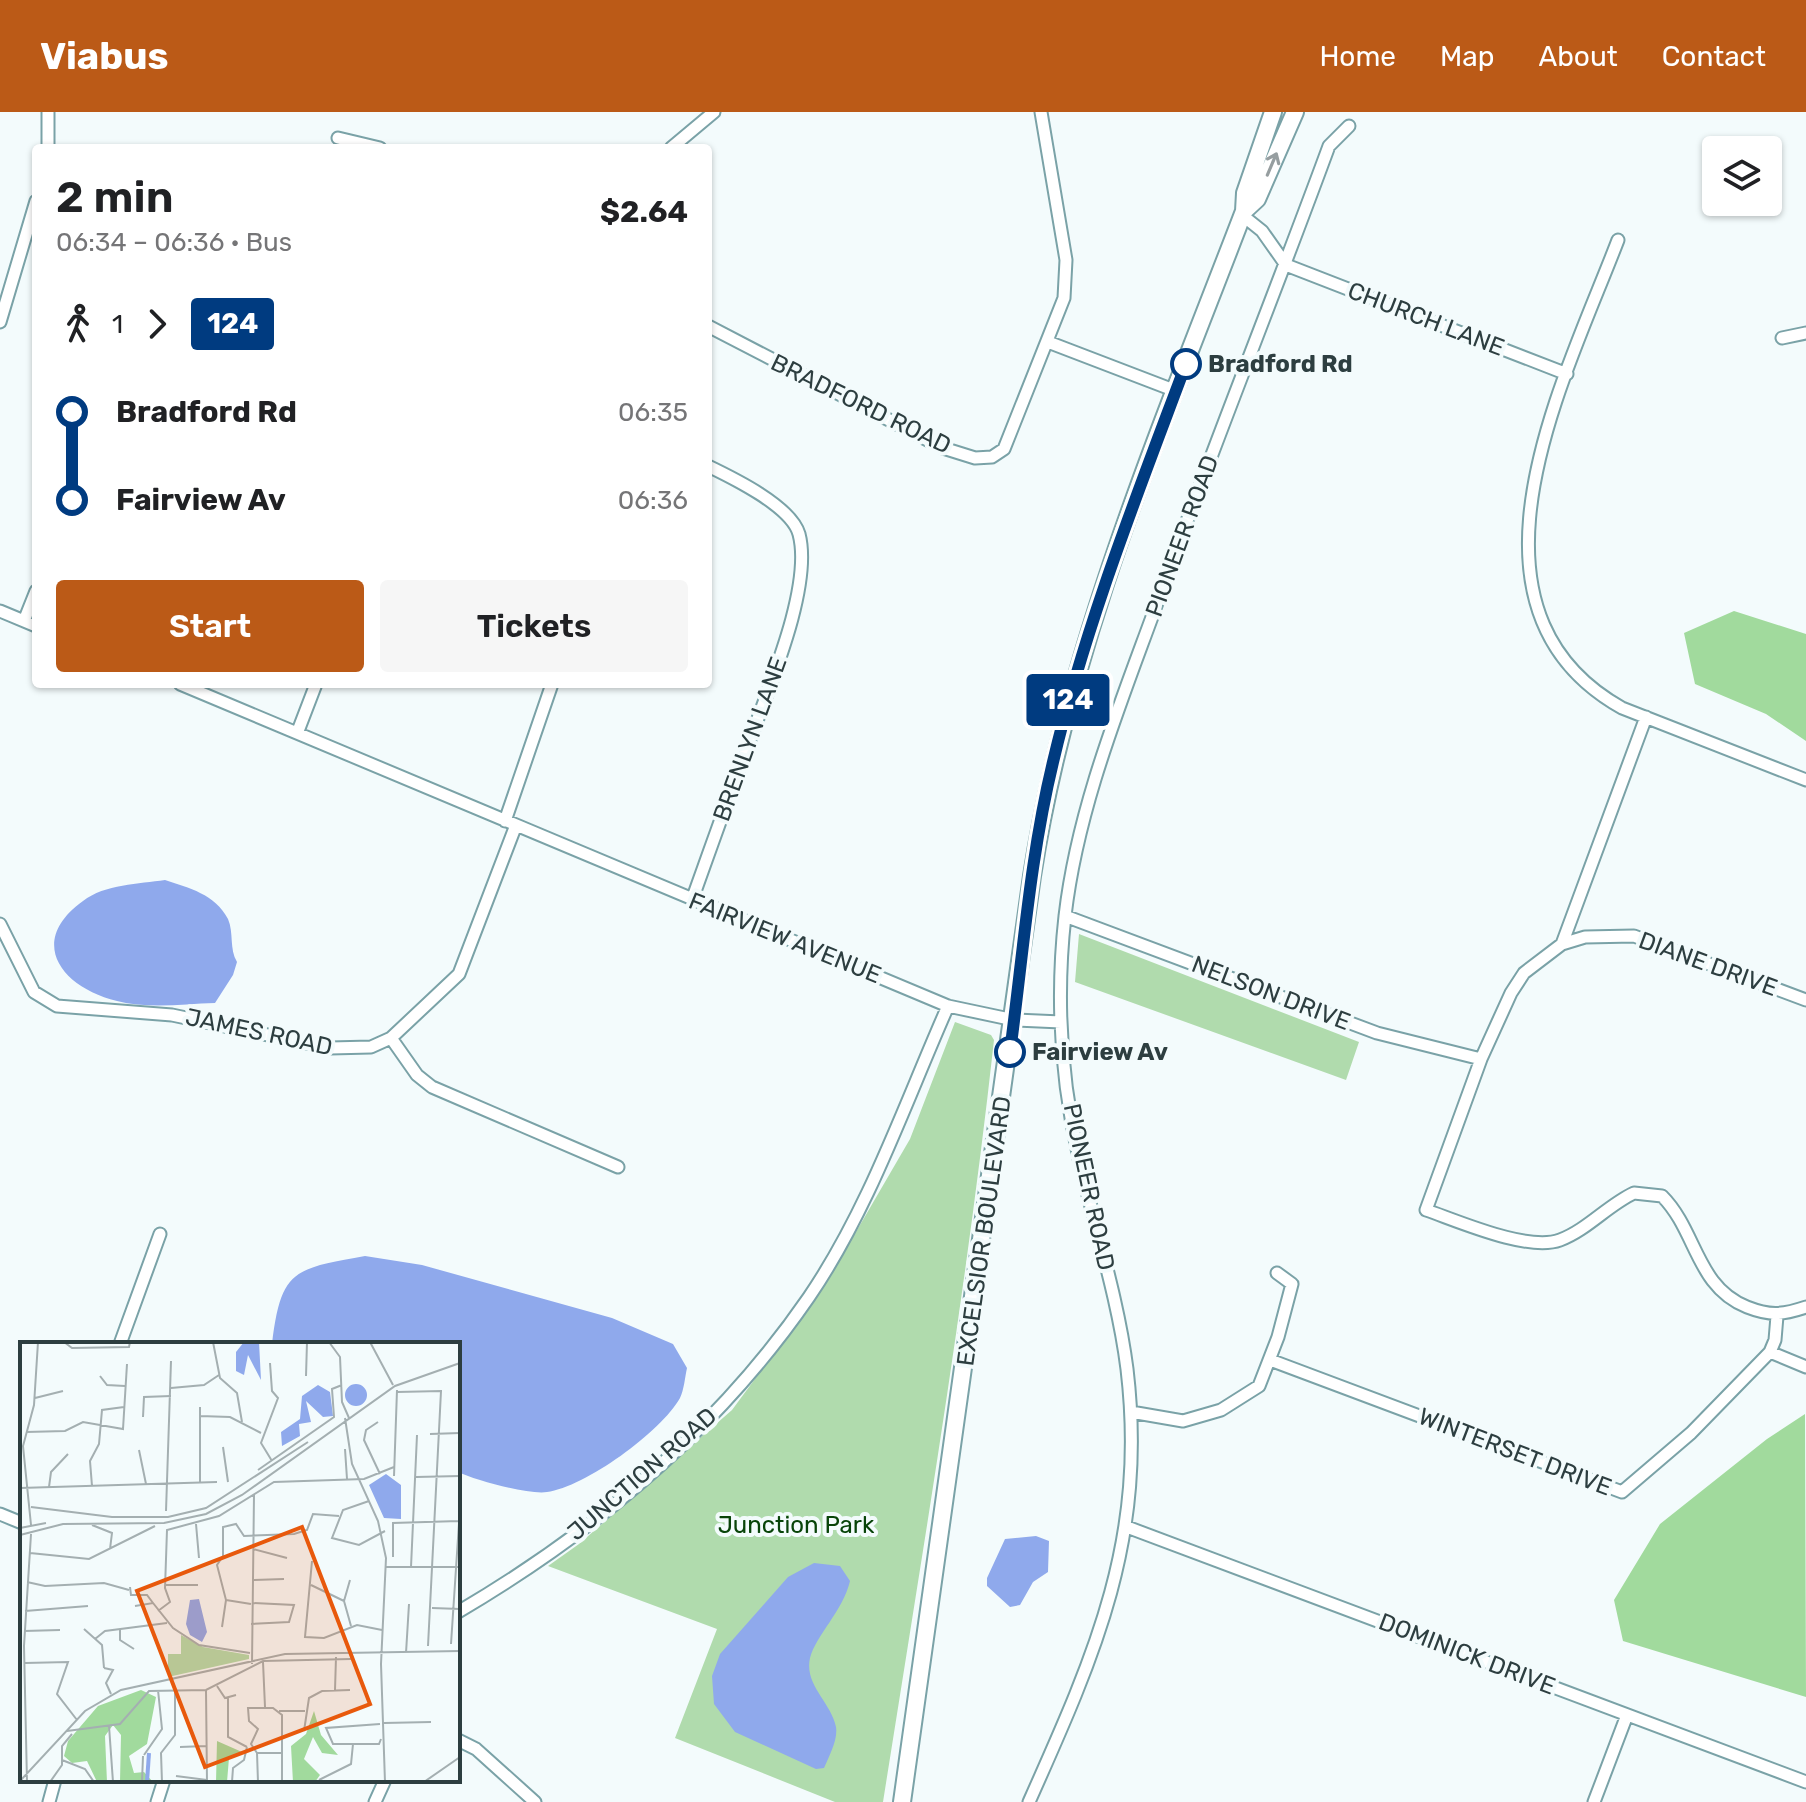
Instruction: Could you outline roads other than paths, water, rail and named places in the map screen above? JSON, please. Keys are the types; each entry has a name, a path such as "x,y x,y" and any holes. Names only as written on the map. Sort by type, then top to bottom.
{"main road":[{"name":"EXCELSIOR BOULEVARD","path":"902,1802 1038,835 1069,698 1095,611 1243,213 1245,193 1273,112"},
{"name":"EXCELSIOR BOULEVARD","path":"1243,213 1257,199 1295,112"}],"street":[{"path":"48,112 48,144"},
{"path":"676,144 714,112"},
{"name":"BRADFORD ROAD","path":"712,328 862,409 943,448 975,458 992,457 1004,449 1064,298 1066,260 1041,112"},
{"name":"PIONEER ROAD","path":"1029,1802 1104,1620 1120,1567 1127,1527 1131,1412 1121,1328 1078,1152 1061,1022 1065,916 1083,820 1120,704 1329,146 1349,126"},
{"path":"338,138 363,144"},
{"path":"1243,213 1262,231 1286,265"},
{"path":"0,322 32,214"},
{"path":"1618,240 1538,456 1528,528 1537,601 1562,659 1579,679 1599,695 1646,717 1806,780"},
{"name":"CHURCH LANE","path":"1286,265 1567,374"},
{"path":"1782,338 1806,333"},
{"path":"1048,342 1176,391"},
{"name":"BRENLYN LANE","path":"692,900 785,639 799,576 799,533 788,516 769,500 712,468"},
{"path":"24,621 32,601"},
{"path":"0,611 32,624"},
{"name":"FAIRVIEW AVENUE","path":"190,688 948,1006 1014,1020 1061,1022"},
{"path":"298,731 314,688"},
{"path":"551,688 510,823 459,974 391,1038 417,1075 432,1087 618,1167"},
{"path":"1562,944 1646,717"},
{"name":"NELSON DRIVE","path":"1065,916 1377,1033 1481,1059"},
{"name":"JAMES ROAD","path":"0,924 34,992 57,1006 172,1015 350,1051 371,1047 391,1038"},
{"name":"DIANE DRIVE","path":"1777,1316 1733,1302 1719,1289 1703,1271 1680,1220 1662,1196 1634,1193 1573,1233 1545,1243 1519,1239 1426,1210 1481,1059 1511,993 1524,973 1562,944 1585,937 1634,936 1806,1000"},
{"name":"JUNCTION ROAD","path":"460,1611 529,1567 602,1514 699,1430 752,1371 810,1296 856,1215 948,1006"},
{"path":"121,1342 160,1234"},
{"path":"1131,1412 1183,1421 1221,1410 1259,1386 1270,1360 1292,1284 1277,1273"},
{"path":"1806,1307 1777,1316 1775,1340 1770,1352 1806,1367"},
{"name":"WINTERSET DRIVE","path":"1270,1360 1622,1492 1691,1433 1770,1352"},
{"path":"0,1514 20,1522"},
{"name":"DOMINICK DRIVE","path":"1127,1527 1806,1782"},
{"path":"1594,1802 1627,1715"},
{"path":"460,1741 476,1749 535,1802"},
{"path":"49,1802 54,1782"},
{"path":"157,1802 163,1782"},
{"path":"375,1802 384,1782"}],"water":[{"path":"165,880 209,898 228,919 237,962 233,975 215,1003 141,1005 97,995 80,986 58,962 54,947 57,932 66,917 83,901 101,891"},
{"path":"365,1256 422,1265 612,1318 673,1344 687,1368 680,1398 657,1426 621,1456 563,1488 547,1492 528,1491 489,1483 460,1473 460,1342 272,1342 280,1300 287,1286 296,1276 322,1265"},
{"path":"1036,1536 1049,1541 1048,1572 1033,1582 1020,1605 1010,1607 987,1586 987,1578 1005,1539"},
{"path":"814,1563 840,1566 850,1581 842,1602 810,1658 809,1668 814,1685 836,1727 834,1743 824,1768 816,1769 735,1732 714,1704 712,1676 720,1654 788,1577"}],"place":[{"name":"Bradford Rd","path":"1186,364"},
{"name":"Fairview Av","path":"1010,1052"}],"park label":[{"name":"Junction Park","path":"796,1525"}]}
